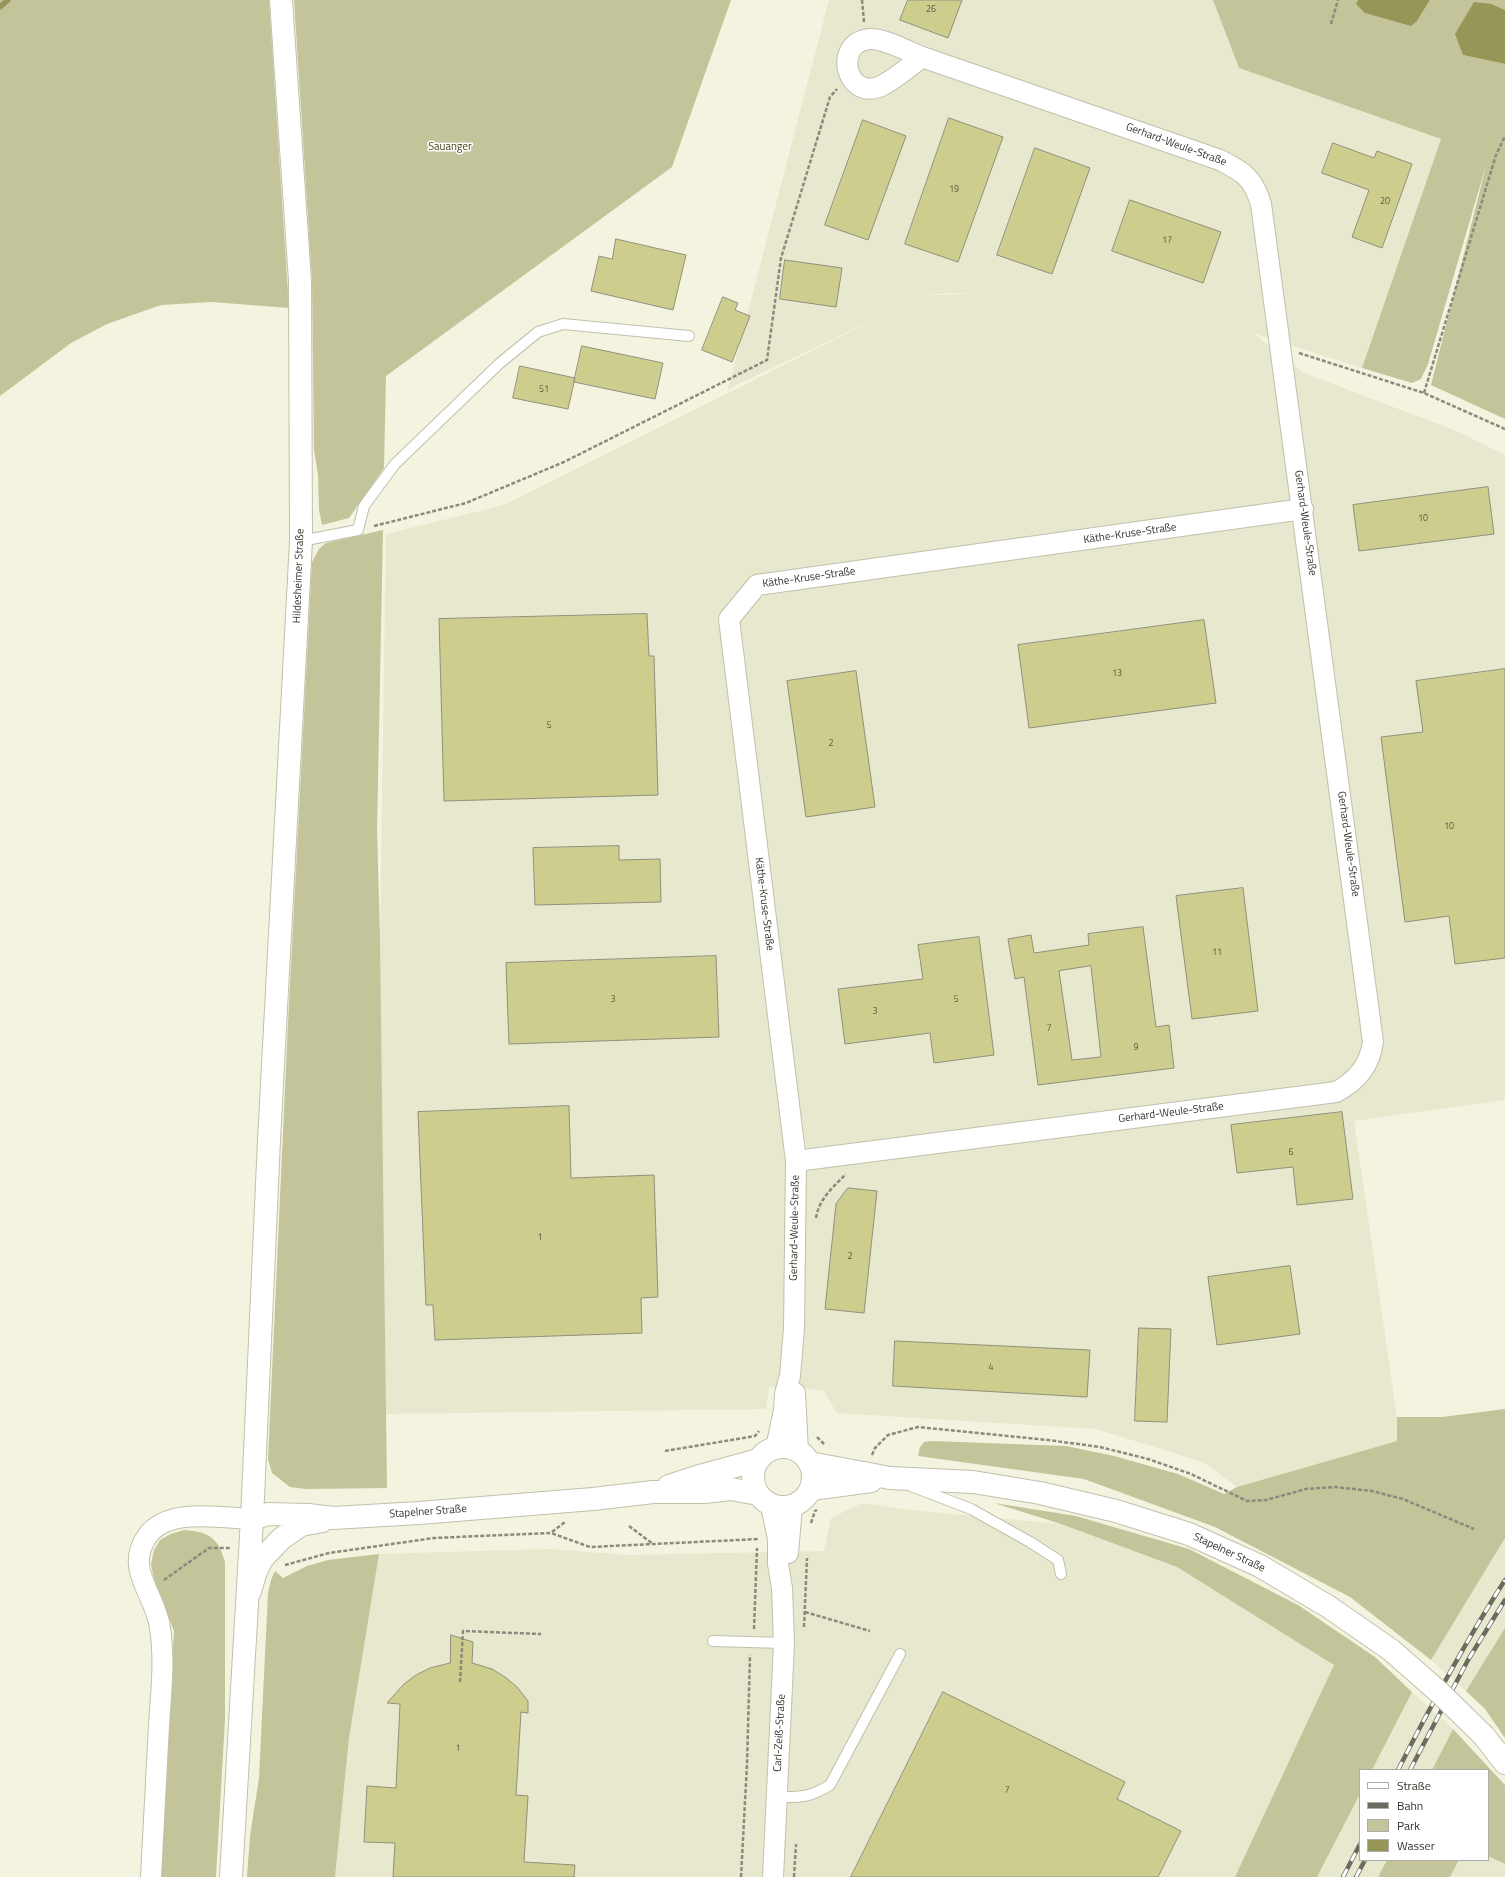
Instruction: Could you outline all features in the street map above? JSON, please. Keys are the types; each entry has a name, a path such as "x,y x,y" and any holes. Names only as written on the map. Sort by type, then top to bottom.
{"main road":[{"name":"Hildesheimer Straße","path":"231,1877 248,1598 260,1550 252,1520 269,1148 301,541 300,281 281,0"},
{"name":"Stapelner Straße","path":"653,1492 702,1475 758,1460 769,1450 783,1447 804,1457 880,1476 973,1482 1040,1493 1116,1511 1189,1534 1260,1566 1328,1607 1391,1650 1440,1693 1484,1736 1505,1763"},
{"path":"758,1460 754,1468 753,1477 774,1502 800,1503 816,1499 813,1471 804,1457"},
{"name":"Stapelner Straße","path":"816,1499 880,1476"},
{"name":"Stapelner Straße","path":"252,1520 268,1514 308,1515 333,1518 543,1504 653,1492 701,1492 731,1489 774,1502"},
{"path":"252,1520 275,1526 301,1525 333,1518"},
{"path":"260,1550 281,1539 301,1525"}],"street":[{"name":"Gerhard-Weule-Straße","path":"776,1448 784,1410 785,1394 790,1376 794,1328 796,1161 1336,1092 1350,1084 1362,1072 1372,1050 1373,1034 1262,204 1251,179 1238,169 1220,160 922,57 880,41 870,39 857,44 849,54 847,61 849,75"},
{"path":"849,75 858,85 865,87 879,87 922,57"},
{"name":"Käthe-Kruse-Straße","path":"796,1161 729,619 757,585 1303,509"},
{"name":"Gerhard-Weule-Straße","path":"790,1376 795,1395 804,1457"},
{"name":"Carl-Zeiß-Straße","path":"773,1877 784,1643 782,1588 778,1564 778,1539 774,1502"},
{"name":"Carl-Zeiß-Straße","path":"774,1502 788,1562 782,1588"},
{"path":"151,1877 162,1670 160,1627 148,1591 141,1579 138,1568 142,1544 158,1525 177,1518 197,1517 252,1520"}],"lane":[{"path":"301,541 358,530 364,506 395,464 500,363 538,332 562,324 689,336"},
{"path":"880,1476 971,1509 1030,1542 1058,1560 1061,1574"},
{"path":"713,1641 784,1643"},
{"path":"777,1797 798,1797 815,1794 830,1785 900,1654"}],"path":[{"path":"1331,24 1338,0"},
{"path":"358,530 466,503 529,477 564,462 767,360 781,258 830,97 849,75"},
{"path":"1424,392 1496,155 1505,136"},
{"path":"1282,350 1308,355 1424,392 1505,429"},
{"path":"816,1220 818,1207 833,1186 853,1167 852,1155"},
{"path":"880,1476 871,1457 875,1448 888,1435 918,1427 1048,1440 1100,1447 1148,1459 1191,1474 1247,1501 1266,1500 1306,1489 1335,1487 1372,1491 1404,1499 1474,1529"},
{"path":"666,1451 756,1436 760,1430"},
{"path":"810,1527 815,1511 816,1499"},
{"path":"629,1526 653,1544"},
{"path":"148,1591 209,1548 260,1550 285,1565 329,1553 434,1538 552,1533 590,1547 778,1539"},
{"path":"804,1635 807,1557"},
{"path":"805,1612 870,1631"},
{"path":"460,1682 463,1632 541,1634"},
{"path":"794,1877 796,1841"}],"shaded area":[{"path":"829,0 1213,0 1239,68 1441,139 1362,368 1253,333 1304,373 1459,432 1505,455 1505,1100 1354,1121 1397,1417 1397,1441 1237,1487 1203,1462 1096,1429 837,1413 823,1390 769,1387 766,1409 386,1414 380,938 386,534 504,505 892,311 728,389","holes":["945,293 972,293 927,296"]},
{"path":"862,1503 910,1510 1061,1524 1177,1567 1335,1665 1235,1877 335,1877 349,1738 379,1554 548,1549 629,1555 824,1551 831,1518"},
{"path":"1505,1538 1505,1628 1466,1691 1431,1660"},
{"path":"1412,1692 1453,1729 1433,1769 1373,1769"},
{"path":"1359,1796 1359,1861 1386,1861 1378,1877 1317,1877"},
{"path":"1489,1856 1505,1864 1505,1877 1450,1877 1458,1861 1489,1861"}],"green space":[{"path":"0,0 269,0 289,308 212,302 161,305 107,324 71,343 0,396"},
{"name":"Sauanger","path":"294,0 731,0 672,167 386,376 384,468 349,518 322,525 319,510 318,475 314,450 312,280"},
{"path":"1213,0 1358,0 1356,4 1417,21 1430,0 1505,0 1505,10 1492,4 1463,55 1505,64 1505,419 1431,385 1487,162 1428,364 1421,379 1412,383 1362,368 1441,139 1239,68"},
{"path":"383,530 377,830 380,938 387,1488 306,1489 290,1487 272,1473 268,1459 288,1023 312,562 319,549 326,543"},
{"path":"1505,1409 1505,1538 1431,1660 1350,1597 1215,1527 1084,1479 918,1456 920,1447 924,1442 932,1441 1066,1446 1114,1456 1178,1474 1224,1494 1237,1487 1397,1441 1397,1417 1442,1417"},
{"path":"994,1503 1076,1516 1189,1549 1298,1605 1375,1657 1412,1692 1373,1769 1359,1769 1359,1796 1317,1877 1235,1877 1334,1665 1177,1567 1061,1524"},
{"path":"184,1530 200,1532 211,1537 216,1541 225,1562 225,1719 216,1877 161,1877 174,1631 154,1579 151,1564 154,1550 160,1540 171,1534"},
{"path":"379,1554 349,1738 335,1877 247,1877 250,1836 259,1778 268,1593 271,1580 275,1571 283,1578 307,1566 328,1560"},
{"path":"1505,1628 1505,1738 1485,1709 1466,1691"},
{"path":"1453,1729 1505,1785 1505,1864 1489,1856 1489,1769 1433,1769"},
{"path":"1386,1861 1458,1861 1450,1877 1378,1877"}],"water":[{"path":"1358,0 1430,0 1417,21 1411,26 1365,13 1356,4"},
{"path":"1474,2 1492,4 1505,10 1505,64 1463,55 1455,34"}],"building":[{"path":"908,0 962,0 948,38 900,20"},
{"path":"949,118 1003,137 958,262 905,244"},
{"path":"863,120 906,136 868,240 825,225"},
{"path":"1333,143 1374,158 1377,151 1412,164 1382,248 1352,237 1369,190 1322,173"},
{"path":"1035,148 1090,168 1052,274 997,255"},
{"path":"1130,200 1221,232 1203,283 1112,251"},
{"path":"616,239 686,255 673,310 591,291 599,256 612,259"},
{"path":"785,260 842,268 836,307 780,299"},
{"path":"723,297 738,303 735,310 750,316 732,362 702,350"},
{"path":"582,346 663,363 655,399 574,382"},
{"path":"520,366 575,378 568,409 513,398"},
{"path":"1488,487 1494,534 1359,551 1353,505"},
{"path":"647,614 649,656 654,656 658,795 444,801 439,619"},
{"path":"1204,620 1216,703 1029,728 1018,645"},
{"path":"1505,669 1505,958 1455,964 1449,916 1405,922 1381,737 1423,732 1416,681"},
{"path":"856,671 875,807 806,817 787,681"},
{"path":"619,846 619,860 660,859 661,902 535,905 533,848"},
{"path":"1243,888 1258,1011 1192,1019 1176,896"},
{"path":"1143,927 1156,1027 1169,1025 1174,1068 1038,1085 1024,977 1015,979 1008,939 1031,935 1034,953 1089,945 1088,934","holes":["1091,966 1101,1057 1072,1060 1059,971"]},
{"path":"979,937 994,1055 934,1063 930,1033 845,1044 838,989 923,979 918,945"},
{"path":"716,956 719,1037 509,1044 506,963"},
{"path":"569,1106 571,1178 654,1175 658,1297 641,1298 642,1333 435,1340 433,1305 426,1305 418,1112"},
{"path":"1342,1112 1353,1199 1297,1205 1293,1167 1237,1173 1231,1125"},
{"path":"848,1188 877,1191 864,1313 825,1309 836,1204"},
{"path":"1290,1266 1300,1334 1217,1345 1208,1277"},
{"path":"1139,1328 1171,1329 1167,1422 1135,1421"},
{"path":"895,1341 1090,1350 1087,1397 893,1386"},
{"path":"451,1635 473,1642 472,1663 492,1669 505,1677 517,1687 528,1701 528,1713 521,1712 516,1795 528,1796 524,1862 575,1865 574,1877 393,1877 395,1843 364,1842 367,1786 396,1788 400,1704 387,1703 404,1684 416,1675 430,1668 450,1663"},
{"path":"943,1692 1125,1782 1117,1799 1181,1831 1158,1877 851,1877"}],"waterway":[{"path":"0,7 8,0"}],"railway":[{"path":"1399,1769 1423,1721 1476,1626 1505,1580"},
{"path":"1411,1769 1468,1660 1505,1600"},
{"path":"1343,1877 1359,1846"},
{"path":"1356,1877 1364,1861"}]}
